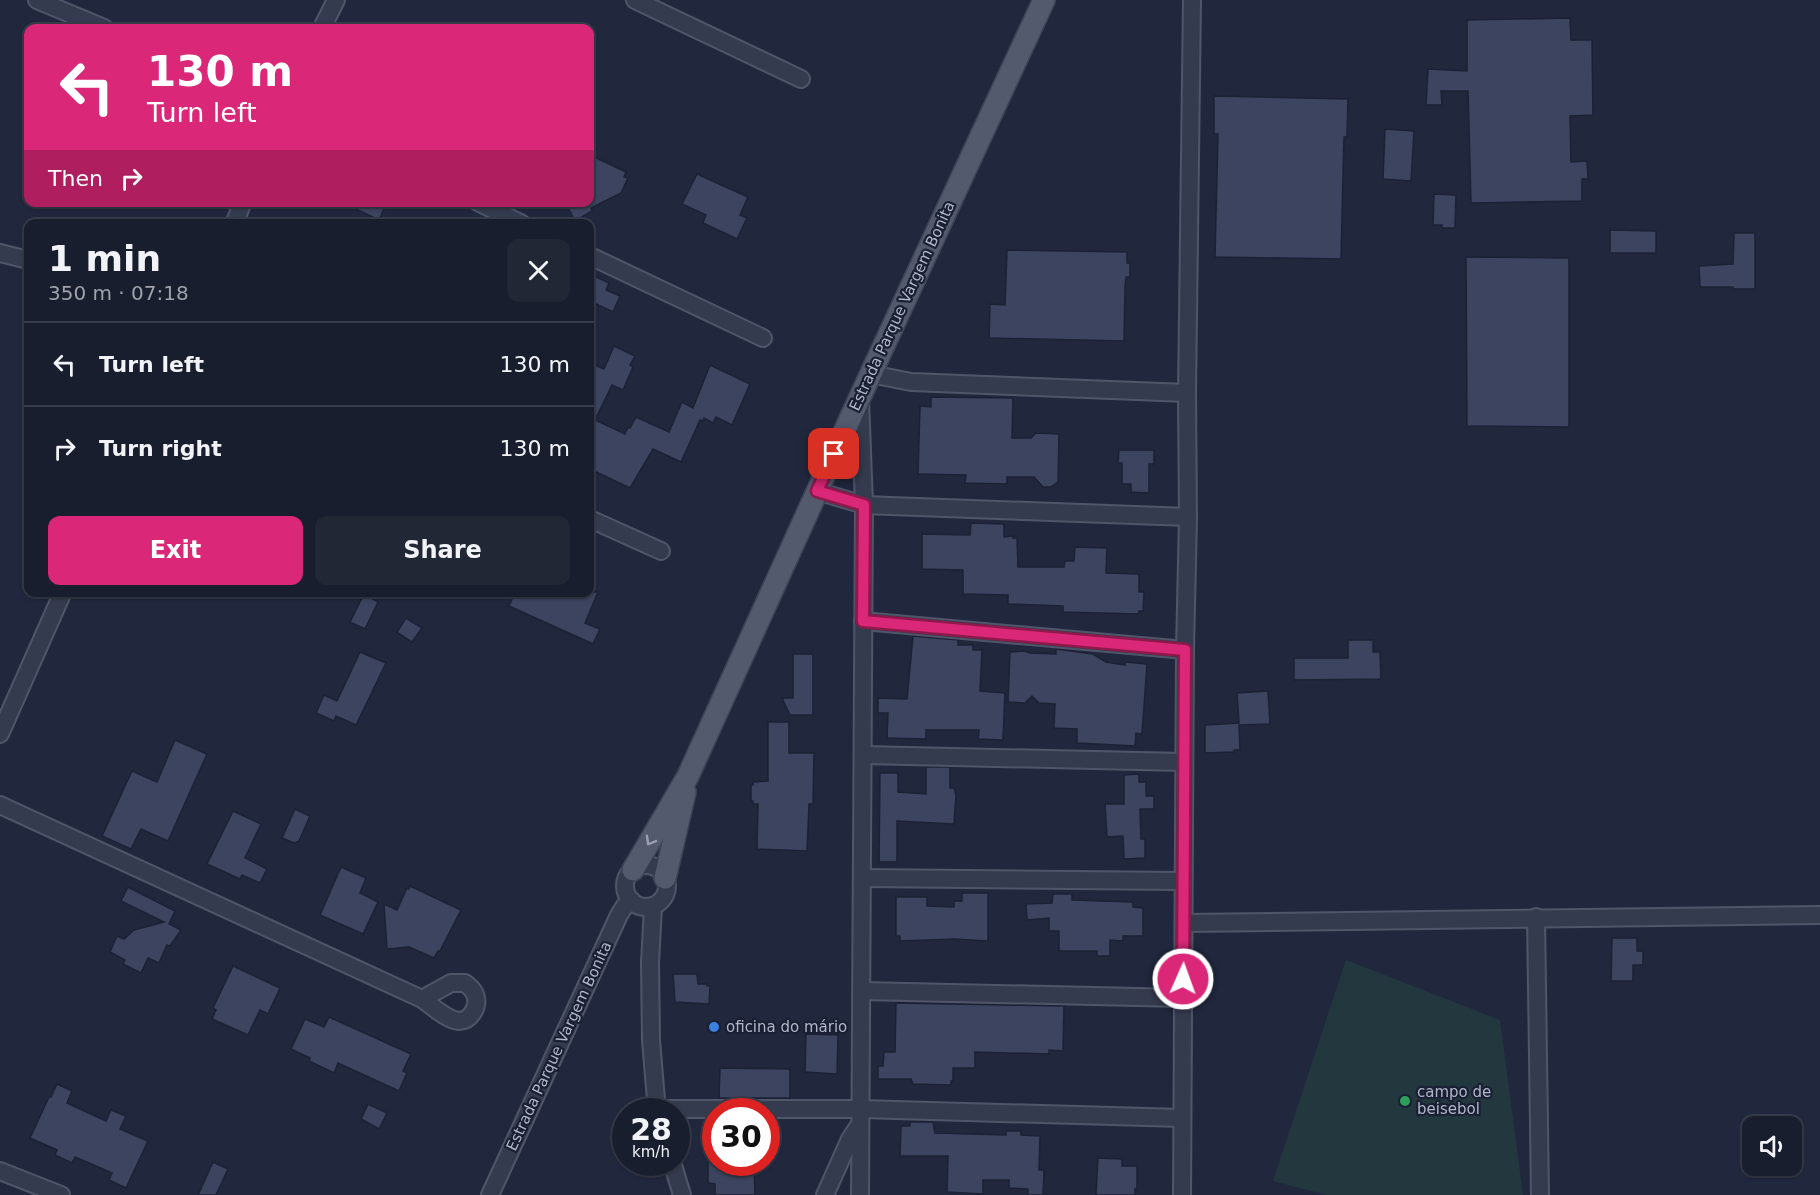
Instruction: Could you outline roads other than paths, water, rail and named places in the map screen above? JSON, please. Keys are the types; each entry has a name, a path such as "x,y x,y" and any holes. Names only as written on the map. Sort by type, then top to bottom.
{"main road":[{"name":"Estrada Parque Vargem Bonita","path":"633,870 688,776 1044,0"},
{"name":"Estrada Parque Vargem Bonita","path":"665,878 688,776"}],"street":[{"path":"37,0 94,24"},
{"path":"324,24 336,0"},
{"path":"635,0 801,79"},
{"path":"1182,1195 1192,0"},
{"path":"488,207 512,219"},
{"path":"0,253 24,259"},
{"path":"594,258 763,338"},
{"path":"871,374 911,382 1187,393"},
{"path":"860,397 864,505 860,1195"},
{"path":"817,491 864,505 1188,517"},
{"path":"594,521 661,551"},
{"path":"0,734 61,597"},
{"path":"863,621 1185,650"},
{"path":"863,755 1184,762"},
{"path":"0,805 422,999"},
{"path":"646,866 660,871 665,878 667,887 665,895 653,906 642,907 632,901 626,889 626,882 633,870 646,866"},
{"path":"862,878 1183,880"},
{"name":"Estrada Parque Vargem Bonita","path":"490,1195 619,915 632,901"},
{"path":"653,906 650,963 651,1040 656,1098"},
{"path":"1184,923 1820,915"},
{"path":"1536,917 1540,1195"},
{"path":"862,991 1182,998"},
{"path":"690,1111 860,1116 1182,1118"},
{"path":"825,1195 860,1116"},
{"path":"0,1172 61,1195"},
{"path":"676,1176 682,1195"}],"place":[{"name":"oficina do mário","path":"714,1027"},
{"name":"campo de beisebol","path":"1405,1101"}]}
